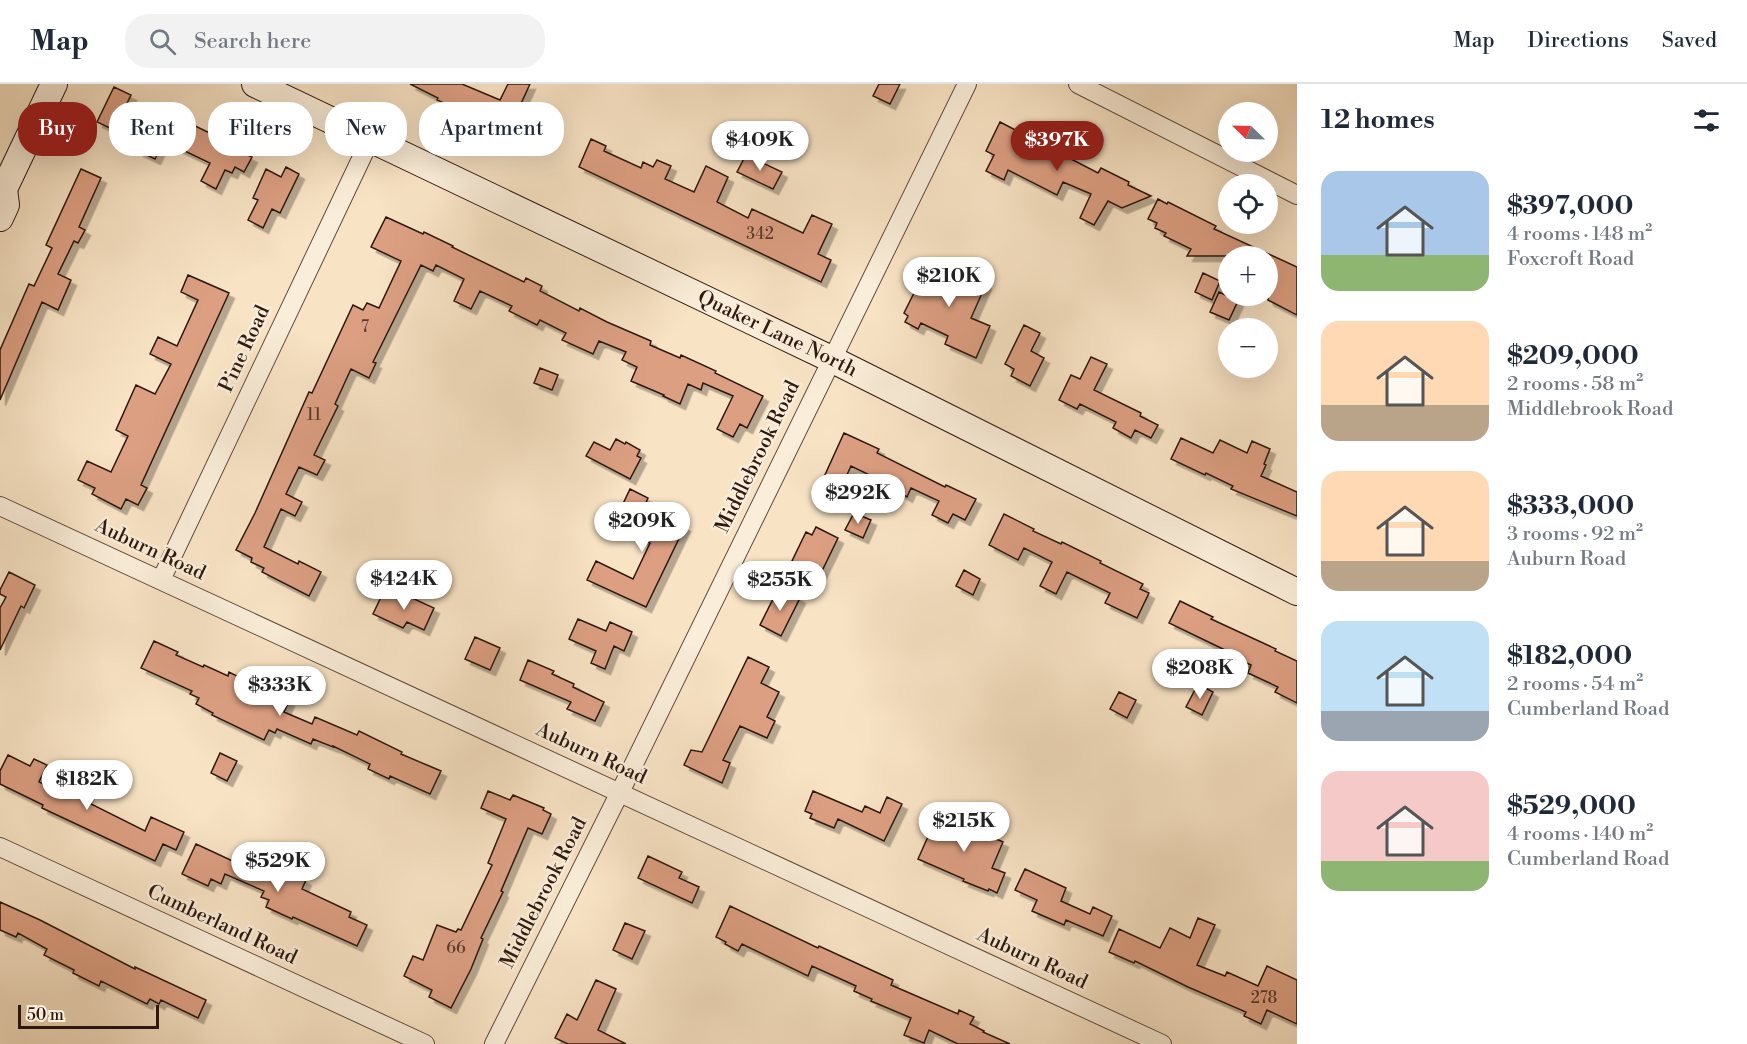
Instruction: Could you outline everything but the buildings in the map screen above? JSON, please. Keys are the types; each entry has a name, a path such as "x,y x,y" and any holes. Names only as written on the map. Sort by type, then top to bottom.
{"street":[{"path":"0,218 6,205 2,190 54,84"},
{"name":"Quaker Lane North","path":"255,84 325,117"},
{"name":"Middlebrook Road","path":"494,1044 967,84"},
{"path":"1078,84 1297,195"},
{"name":"Quaker Lane North","path":"407,155 831,359 1297,592"},
{"name":"Pine Road","path":"161,580 362,156"},
{"name":"Auburn Road","path":"0,506 1162,1044"},
{"name":"Cumberland Road","path":"0,847 425,1044"}]}
